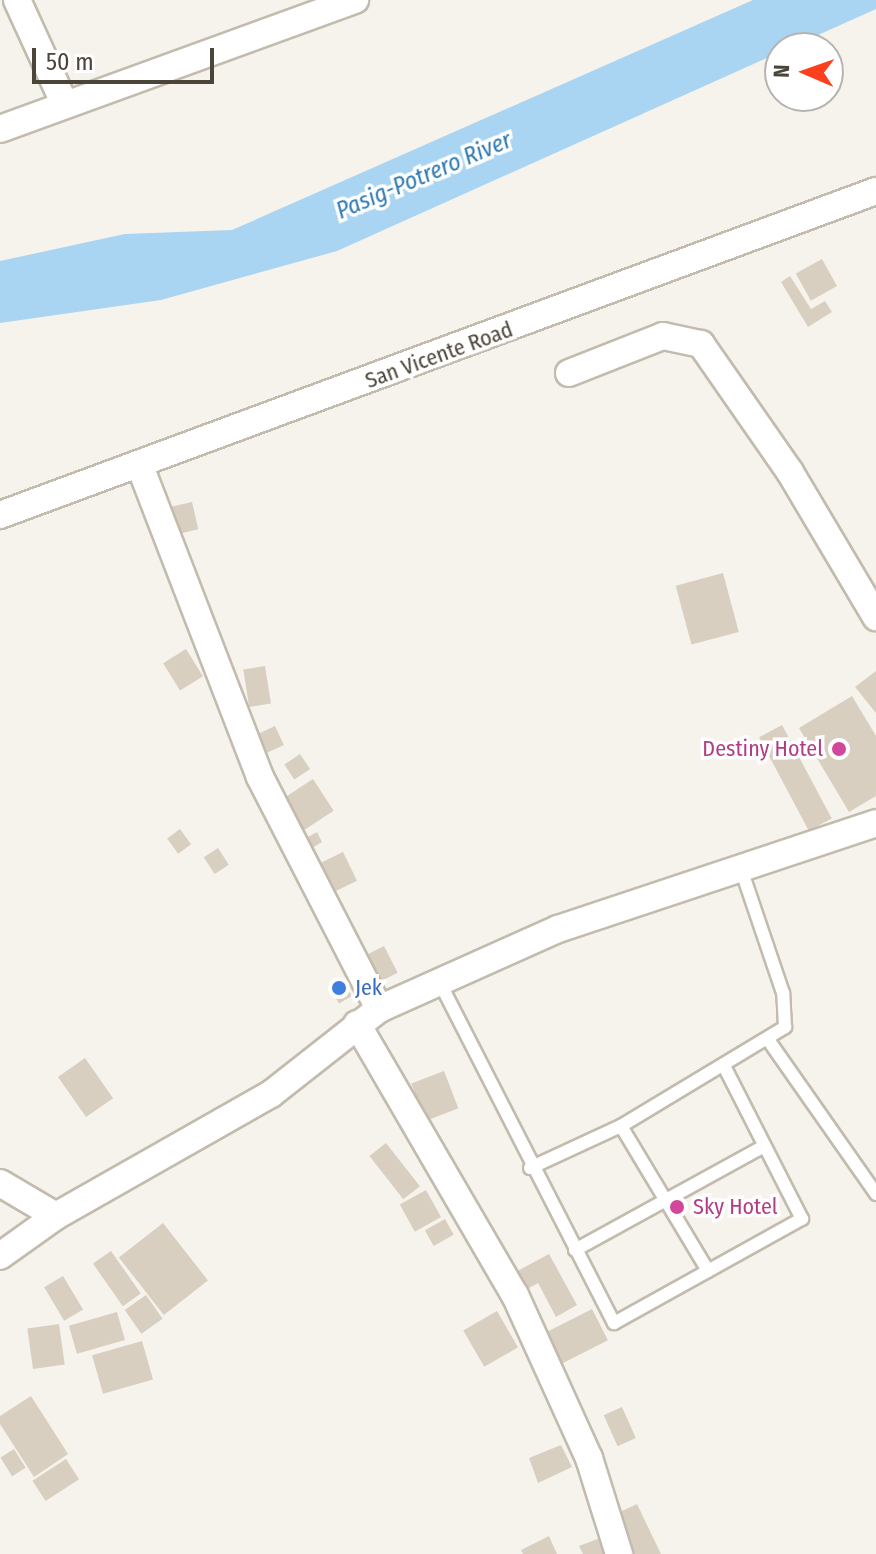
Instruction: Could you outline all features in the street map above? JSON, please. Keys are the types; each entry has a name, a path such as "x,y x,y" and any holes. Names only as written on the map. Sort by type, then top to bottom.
{"street":[{"path":"17,0 65,105"},
{"path":"0,129 355,0"},
{"name":"San Vicente Road","path":"0,515 140,466 876,191"},
{"path":"569,373 663,336 701,344 790,472 876,617"},
{"path":"140,466 260,777 368,1016 515,1295 589,1458 619,1554"},
{"path":"0,1256 56,1216 271,1094 368,1016 558,929 876,823"},
{"path":"0,1183 56,1216"}],"lane":[{"path":"530,1168 621,1126 769,1041 785,1027 783,993 740,866"},
{"path":"440,983 530,1168 614,1323 802,1219 724,1066"},
{"path":"769,1041 876,1194"},
{"path":"621,1126 708,1271"},
{"path":"575,1250 764,1146"}],"water":[{"name":"Pasig-Potrero River","path":"753,0 876,0 876,9 825,32 764,32 764,59 337,251 161,300 0,323 0,261 125,234 232,230"}],"building":[{"path":"822,259 837,286 811,301 796,274"},
{"path":"790,276 811,309 825,301 832,312 808,327 781,282"},
{"path":"192,502 198,529 174,535 168,508"},
{"path":"723,573 739,632 691,645 676,586"},
{"path":"186,649 203,676 180,690 163,663"},
{"path":"265,666 271,704 249,707 243,669"},
{"path":"876,671 876,713 855,687"},
{"path":"852,696 876,736 876,796 849,812 799,728"},
{"path":"782,725 832,819 809,831 759,737"},
{"path":"275,726 284,745 258,757 249,738"},
{"path":"300,754 310,769 294,780 284,765"},
{"path":"313,779 334,811 298,834 277,802"},
{"path":"180,829 191,844 178,854 167,838"},
{"path":"317,832 322,842 304,853 299,842"},
{"path":"218,848 229,865 215,874 204,857"},
{"path":"343,852 357,881 329,894 315,866"},
{"path":"384,946 398,973 374,985 360,958"},
{"path":"341,977 352,996 339,1004 328,984"},
{"path":"85,1058 113,1098 86,1117 58,1077"},
{"path":"444,1071 458,1108 426,1121 411,1084"},
{"path":"386,1143 420,1186 403,1199 369,1156"},
{"path":"426,1190 441,1217 415,1232 400,1205"},
{"path":"445,1219 454,1235 434,1246 425,1230"},
{"path":"163,1223 208,1281 164,1315 119,1257"},
{"path":"111,1251 141,1294 123,1306 93,1264"},
{"path":"549,1254 577,1305 556,1317 538,1283 520,1293 510,1275"},
{"path":"63,1276 83,1309 64,1321 44,1287"},
{"path":"146,1295 163,1319 141,1334 125,1310"},
{"path":"592,1309 608,1340 551,1369 535,1338"},
{"path":"497,1311 518,1347 484,1367 463,1330"},
{"path":"117,1312 125,1340 77,1354 69,1326"},
{"path":"59,1324 65,1365 33,1369 27,1328"},
{"path":"142,1341 153,1379 103,1394 92,1355"},
{"path":"31,1396 68,1454 34,1477 0,1424 0,1416"},
{"path":"622,1407 636,1438 618,1446 604,1415"},
{"path":"561,1445 572,1467 538,1483 529,1458"},
{"path":"14,1449 26,1468 12,1476 0,1457"},
{"path":"66,1459 79,1479 46,1501 32,1481"},
{"path":"637,1504 661,1554 627,1554 611,1516"},
{"path":"549,1536 557,1554 523,1554 521,1550"},
{"path":"600,1538 608,1554 583,1554 579,1546"}],"place":[{"name":"Destiny Hotel","path":"839,749"},
{"name":"Jek","path":"339,988"},
{"name":"Sky Hotel","path":"677,1207"}]}
